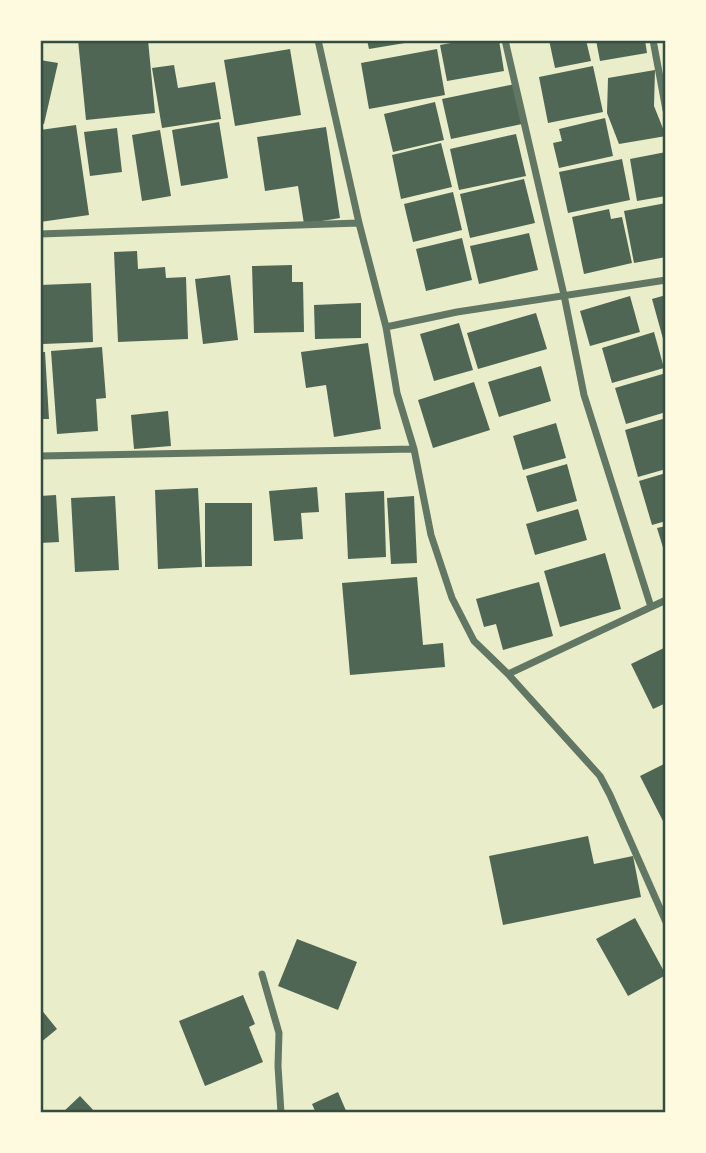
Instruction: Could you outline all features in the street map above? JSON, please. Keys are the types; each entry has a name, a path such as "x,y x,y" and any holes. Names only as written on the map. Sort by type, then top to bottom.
{"street":[{"path":"318,40 359,223 386,327 397,393 414,449 431,536 452,598 474,641 508,674 600,776 666,922"},
{"path":"505,40 564,295 584,396 650,607"},
{"path":"653,40 666,110"},
{"path":"40,234 359,223"},
{"path":"386,327 666,280"},
{"path":"40,456 414,449"},
{"path":"508,674 666,600"},
{"path":"262,974 279,1033 281,1113"}],"building":[{"path":"78,40 148,40 155,113 86,120"},
{"path":"367,40 411,40 411,42 369,49"},
{"path":"467,40 499,40 504,71 447,81 440,45"},
{"path":"549,40 586,40 591,61 555,68"},
{"path":"596,40 645,40 647,53 600,61"},
{"path":"290,49 301,115 235,126 224,60"},
{"path":"437,49 445,95 369,109 361,63"},
{"path":"40,60 58,63 44,124 40,123"},
{"path":"174,65 178,88 215,82 221,119 162,128 152,68"},
{"path":"593,66 603,112 548,123 539,77"},
{"path":"655,70 654,106 666,136 619,144 607,113 608,78"},
{"path":"515,84 522,124 451,139 442,99"},
{"path":"435,102 444,140 393,152 384,114"},
{"path":"605,118 613,156 559,168 553,143 562,141 559,129"},
{"path":"219,122 228,178 181,186 172,130"},
{"path":"76,125 89,215 40,222 40,130"},
{"path":"326,127 340,218 304,224 298,186 265,191 257,137"},
{"path":"117,128 122,172 90,176 84,132"},
{"path":"160,130 171,196 142,201 132,135"},
{"path":"516,134 526,176 459,190 450,149"},
{"path":"441,143 452,187 401,199 392,155"},
{"path":"666,152 666,196 637,201 630,159"},
{"path":"622,159 630,200 568,213 559,172"},
{"path":"524,179 535,223 470,238 460,194"},
{"path":"453,192 462,230 413,242 404,204"},
{"path":"666,203 666,257 634,263 624,211"},
{"path":"609,209 611,219 622,217 632,263 584,274 572,217"},
{"path":"529,233 538,270 479,284 470,246"},
{"path":"462,238 472,280 426,291 416,249"},
{"path":"137,251 138,269 165,267 166,278 186,277 188,339 118,342 114,252"},
{"path":"292,265 292,282 303,282 304,332 254,333 252,266"},
{"path":"230,275 238,340 203,344 195,279"},
{"path":"91,283 93,342 43,344 40,285"},
{"path":"666,295 666,346 665,346 652,299"},
{"path":"630,296 640,332 590,346 580,311"},
{"path":"361,303 361,338 315,339 314,305"},
{"path":"536,313 547,349 478,369 467,333"},
{"path":"459,323 473,370 434,381 420,334"},
{"path":"654,332 664,368 612,383 602,348"},
{"path":"368,343 381,429 334,437 326,385 306,388 301,352"},
{"path":"102,347 106,398 96,399 98,431 57,434 51,351"},
{"path":"40,352 45,352 49,419 40,419"},
{"path":"541,366 551,401 499,417 488,382"},
{"path":"666,373 666,412 626,424 615,388"},
{"path":"474,382 490,430 433,448 418,400"},
{"path":"168,411 171,446 134,449 131,415"},
{"path":"666,418 666,469 638,477 625,430"},
{"path":"556,423 566,458 523,470 513,436"},
{"path":"567,464 577,501 537,512 526,476"},
{"path":"666,473 666,521 652,525 639,481"},
{"path":"317,487 319,512 301,513 303,539 274,541 269,491"},
{"path":"198,488 202,567 158,569 155,490"},
{"path":"384,491 386,557 348,559 345,493"},
{"path":"56,495 59,542 40,543 40,496"},
{"path":"115,496 119,570 75,572 71,498"},
{"path":"414,496 417,563 391,564 387,498"},
{"path":"205,503 252,503 252,566 205,567"},
{"path":"578,509 587,540 535,555 526,524"},
{"path":"666,526 666,554 665,554 657,528"},
{"path":"605,553 621,609 560,627 544,571"},
{"path":"417,577 423,645 443,643 445,667 350,675 342,583"},
{"path":"539,582 553,636 503,650 496,624 484,627 476,599"},
{"path":"666,647 666,703 653,709 631,664"},
{"path":"666,763 666,827 640,776"},
{"path":"588,836 594,864 633,856 641,897 503,925 489,856"},
{"path":"635,918 666,975 628,996 596,939"},
{"path":"297,939 357,962 338,1010 278,986"},
{"path":"243,995 255,1024 249,1027 263,1062 205,1086 179,1021"},
{"path":"40,1008 57,1029 40,1043"},
{"path":"338,1092 347,1113 316,1113 312,1104"},
{"path":"80,1096 96,1113 62,1113"}]}
